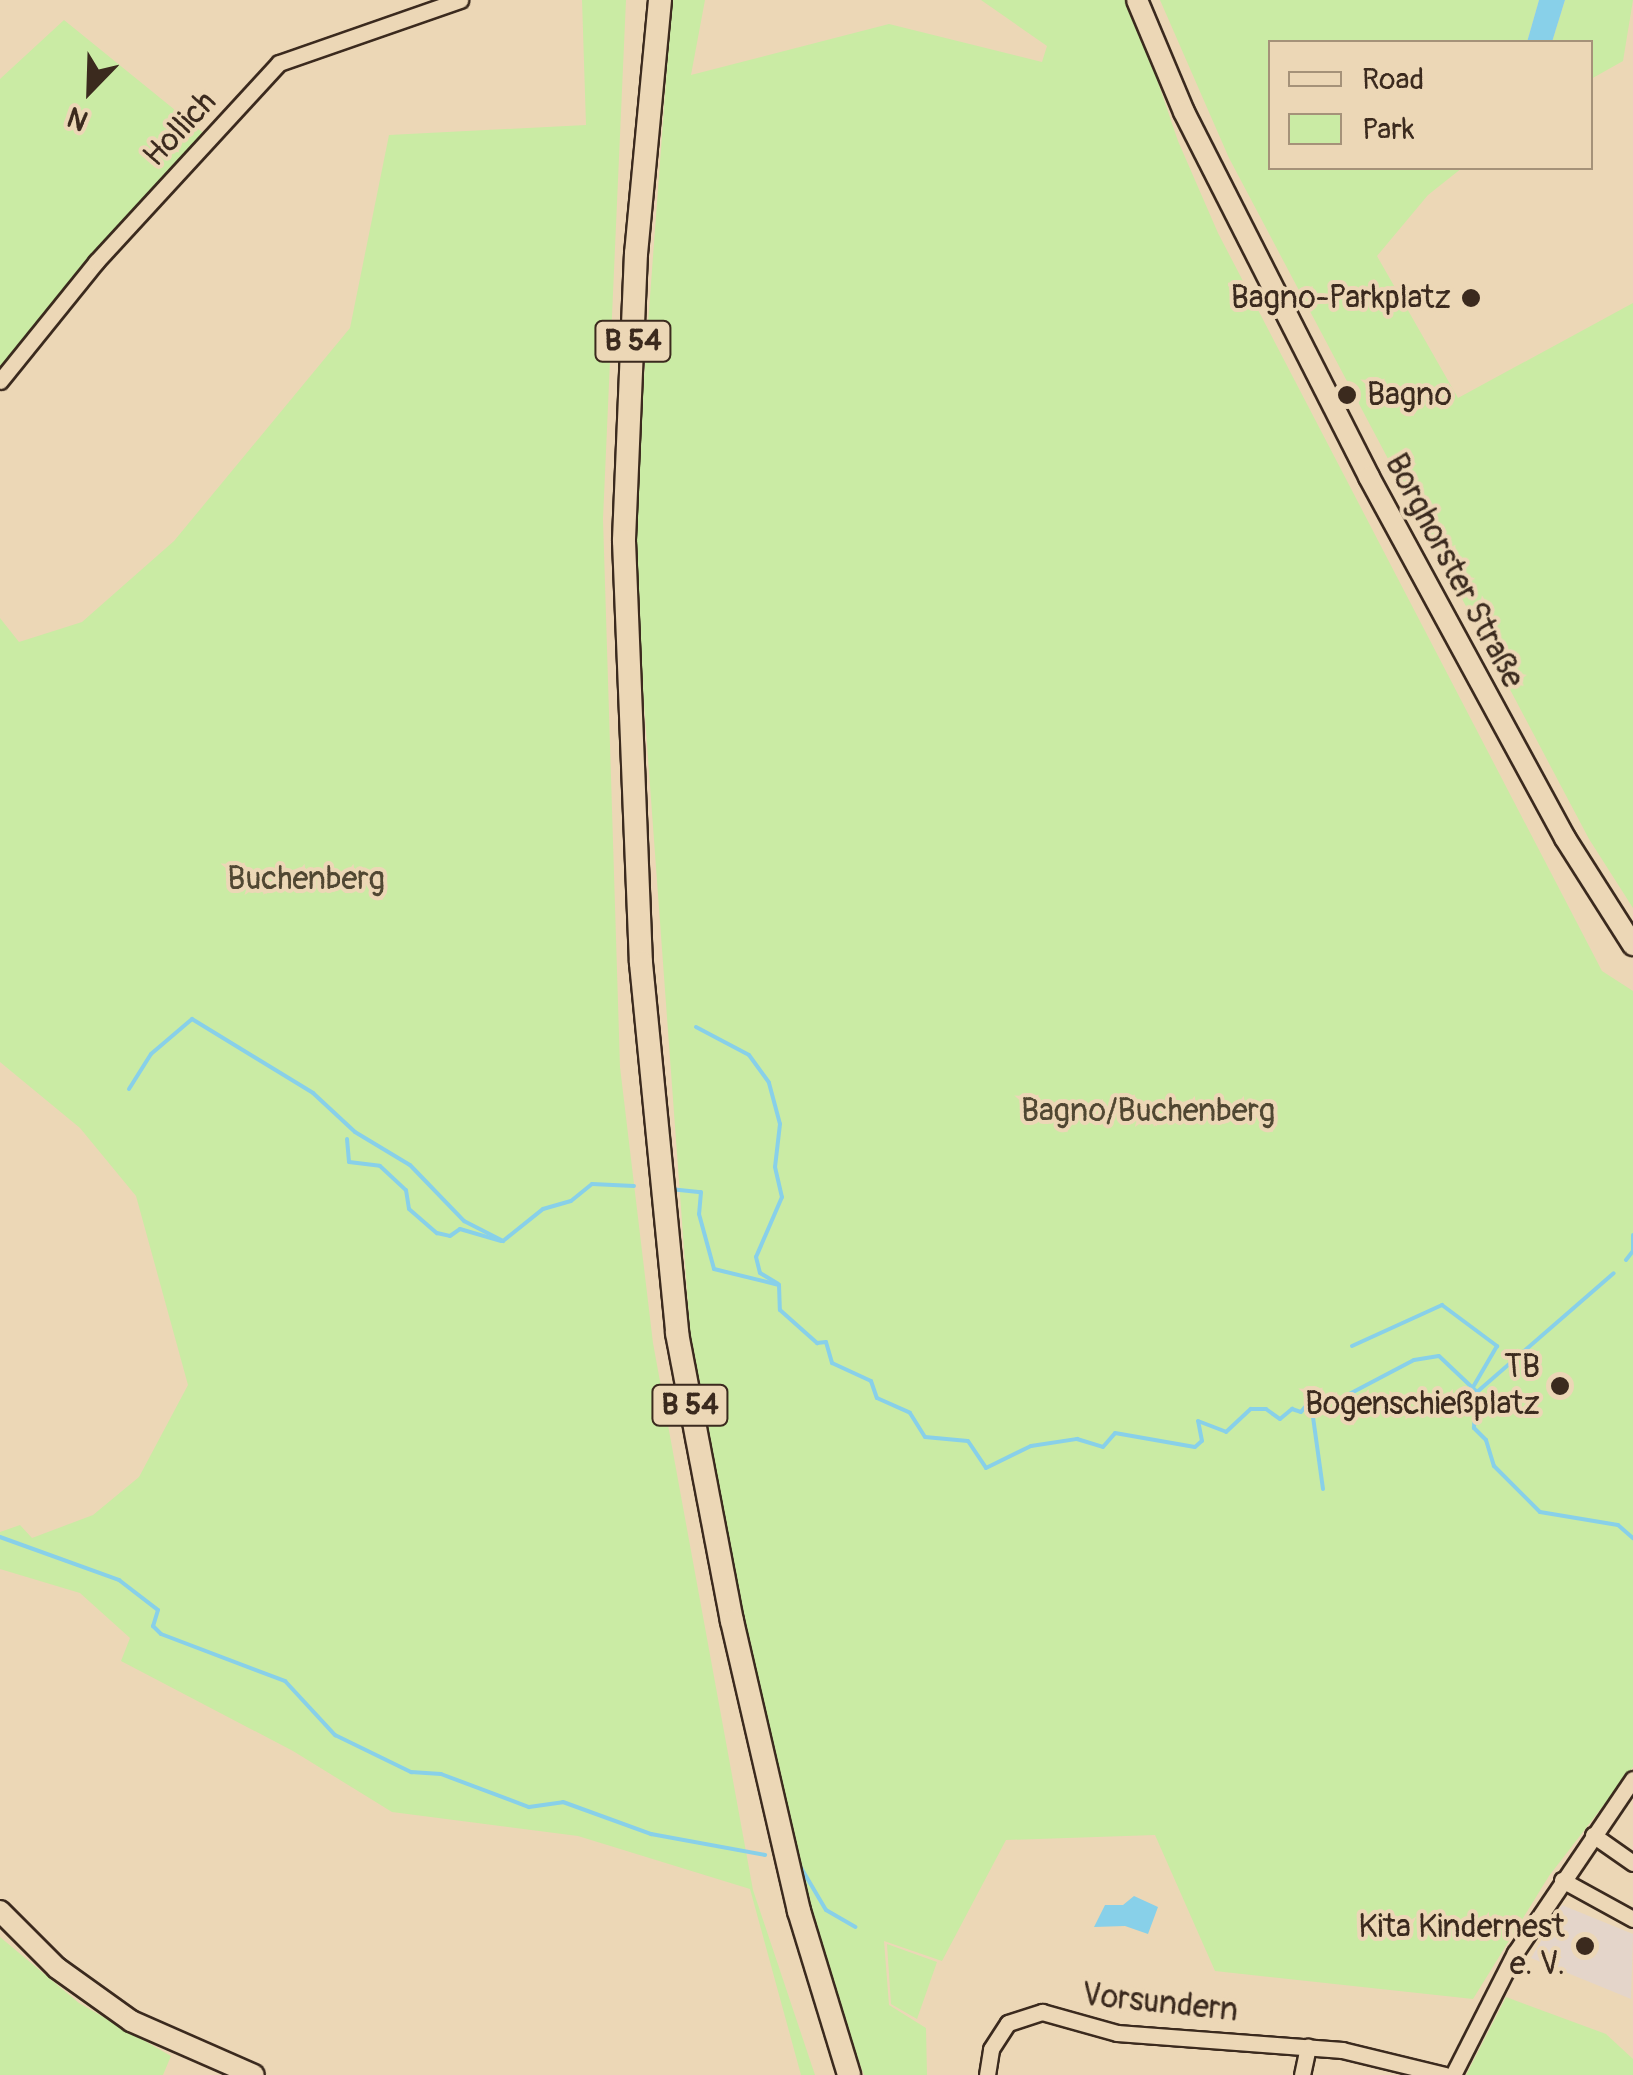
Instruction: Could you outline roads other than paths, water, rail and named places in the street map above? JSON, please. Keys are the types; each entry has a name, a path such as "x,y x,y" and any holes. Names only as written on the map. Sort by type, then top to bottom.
{"highway":[{"name":"B 54","path":"648,0 626,254 614,540 630,963 667,1335 680,1410 786,1916 836,2075"},
{"name":"B 54","path":"660,0 636,252 624,541 640,962 676,1333 732,1621 799,1911 849,2075"}],"main road":[{"name":"Borghorster Straße","path":"1137,0 1184,112 1369,477 1565,838 1633,945"},
{"path":"0,1911 57,1968 131,2021 254,2075"}],"street":[{"name":"Hollich","path":"0,381 96,262 279,63 460,0"},
{"path":"1453,2075 1515,1953 1633,1780"},
{"path":"1593,1835 1633,1863"},
{"path":"1562,1880 1633,1919"},
{"name":"Vorsundern","path":"987,2075 999,2034 1026,2013 1117,2033 1308,2047 1445,2075"},
{"path":"1302,2075 1308,2047"}],"water":[{"path":"1539,0 1565,0 1553,40 1528,40"},
{"path":"1134,1896 1158,1907 1148,1934 1125,1926 1094,1927 1105,1905 1123,1905"}],"waterway":[{"path":"129,1089 151,1054 192,1019 313,1093 355,1132 410,1165 464,1221 503,1241 543,1209 571,1201 592,1184 634,1186"},
{"path":"696,1027 749,1055 769,1083 780,1124 775,1167 782,1197 756,1257 760,1273 778,1284"},
{"path":"347,1139 349,1162 380,1166 406,1190 409,1209 437,1233 450,1236 460,1229 501,1241"},
{"path":"670,1189 701,1192 699,1214 714,1269 779,1285 780,1310 817,1343 826,1342 832,1363 871,1381 877,1398 910,1413 925,1437 968,1441 986,1468 1031,1446 1077,1439 1103,1447 1115,1433 1195,1447 1202,1441 1198,1421 1226,1432 1251,1409 1266,1409 1280,1419 1292,1409 1301,1412 1313,1397 1336,1401 1414,1360 1439,1356 1477,1392 1474,1428 1486,1440 1494,1466 1540,1512 1618,1525 1633,1538"},
{"path":"1633,1235 1633,1250"},
{"path":"1626,1260 1633,1251"},
{"path":"1477,1392 1614,1273"},
{"path":"1352,1346 1442,1305 1497,1346 1473,1387"},
{"path":"1323,1489 1313,1417 1316,1407 1328,1402"},
{"path":"0,1537 119,1580 158,1610 153,1626 161,1634 285,1681 335,1735 411,1772 441,1774 529,1807 563,1802 651,1834 765,1855"},
{"path":"800,1866 826,1910 856,1927"}],"place":[{"name":"Bagno-Parkplatz","path":"1471,298"},
{"name":"Bagno","path":"1347,395"},
{"name":"TB Bogenschießplatz","path":"1560,1386"},
{"name":"Kita Kindernest e. V.","path":"1585,1946"}],"park label":[{"name":"Buchenberg","path":"306,879"},
{"name":"Bagno/Buchenberg","path":"1148,1111"}]}
